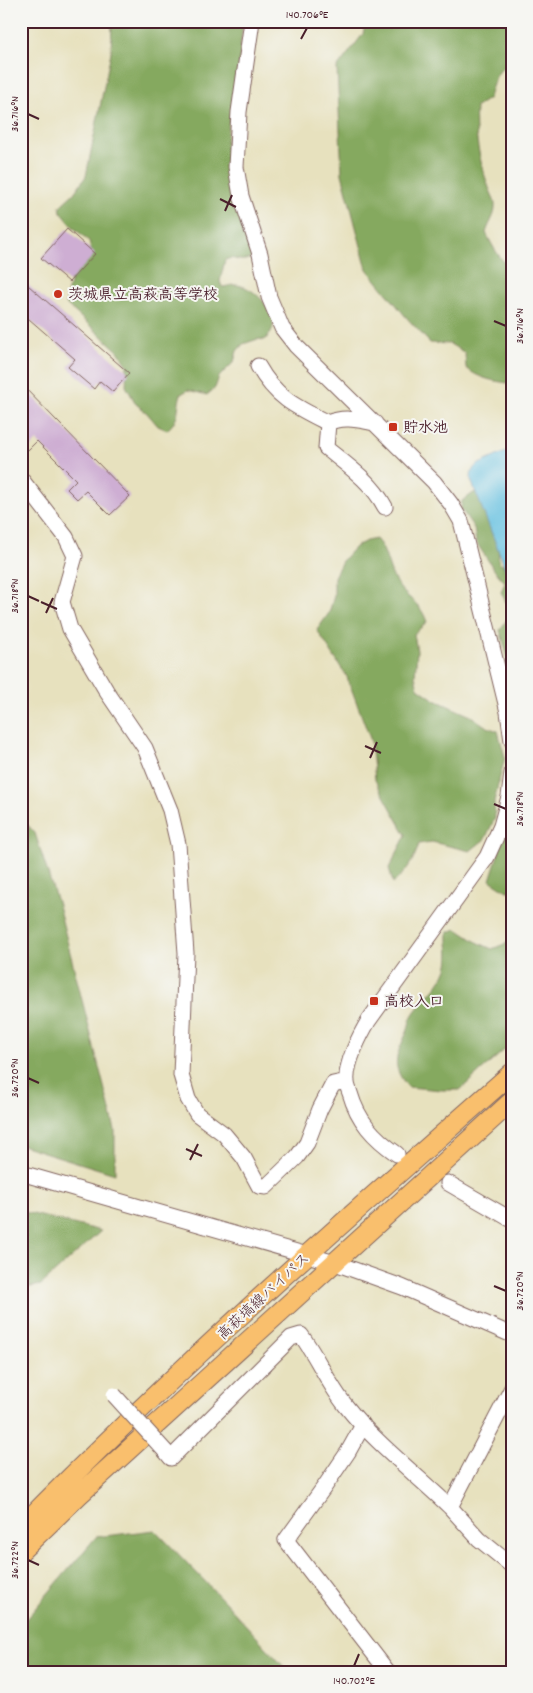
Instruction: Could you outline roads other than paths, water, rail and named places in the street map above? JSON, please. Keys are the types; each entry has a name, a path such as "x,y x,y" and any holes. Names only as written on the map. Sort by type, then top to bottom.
{"main road":[{"name":"高萩塙線バイパス","path":"21,1527 152,1400 308,1255 512,1073"},
{"name":"高萩塙線バイパス","path":"22,1550 80,1494 512,1101"}],"street":[{"path":"252,21 239,112 236,167 242,196 260,254 269,297 282,328 296,346 434,482 452,504 461,521 508,712 512,741"},
{"path":"258,366 278,394 328,424"},
{"path":"328,424 346,418 375,423"},
{"path":"328,424 326,448 372,488 385,507"},
{"path":"21,478 66,537 75,556 62,602 70,630 107,692 146,748 170,810 178,844 186,953 181,1075 188,1099 197,1114 224,1134 244,1158 259,1186 266,1187 297,1158 307,1143 320,1109 333,1084 347,1081"},
{"path":"397,1154 378,1140 362,1122 353,1105 347,1081 351,1058 357,1041 369,1020 487,857 501,826 509,797 512,773"},
{"path":"21,1173 335,1263 402,1287 512,1335"},
{"path":"448,1183 512,1220"},
{"path":"112,1393 172,1458 291,1338 301,1335 312,1350 327,1379 345,1405 363,1425 450,1507 479,1539 512,1566"},
{"path":"450,1507 512,1388"},
{"path":"363,1425 348,1452 286,1540 388,1672"}],"water":[{"path":"512,449 512,591 503,562 471,480 471,475 477,465"}],"place":[{"name":"茨城県立高萩高等学校","path":"58,294"},
{"name":"貯水池","path":"393,427"},
{"name":"高校入口","path":"374,1001"}]}
